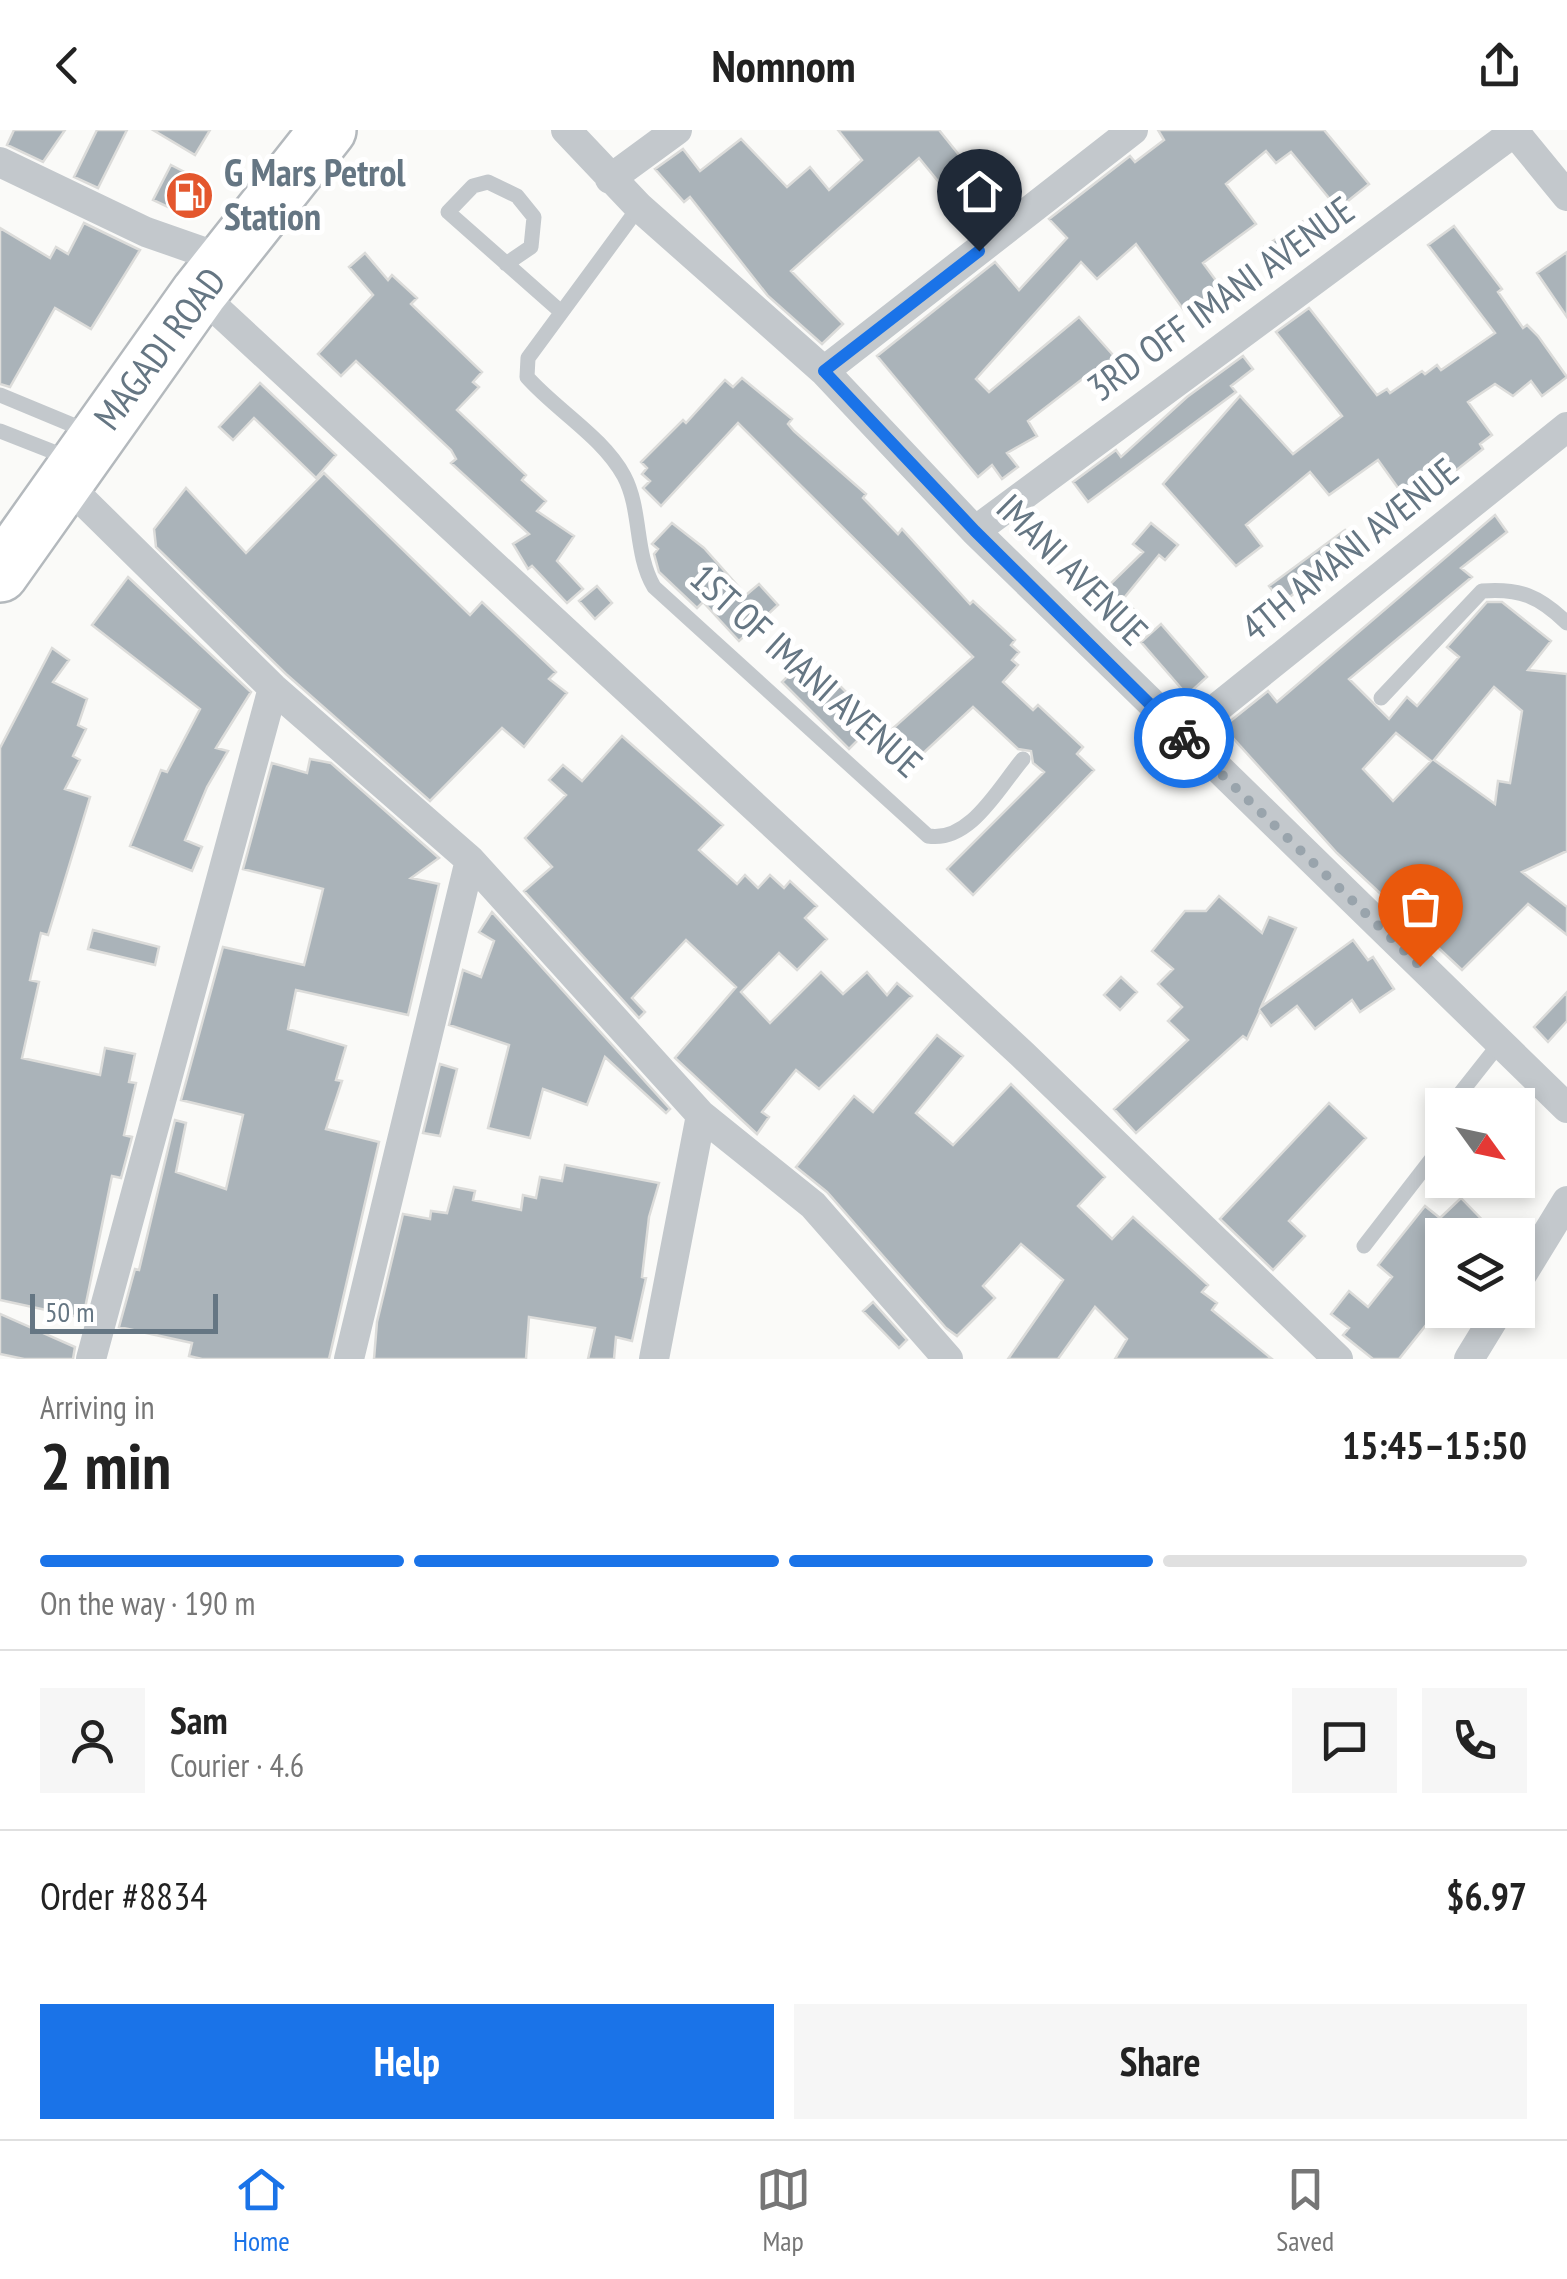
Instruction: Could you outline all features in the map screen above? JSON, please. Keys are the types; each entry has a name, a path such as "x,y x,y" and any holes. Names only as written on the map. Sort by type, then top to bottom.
{"highway":[{"name":"MAGADI ROAD","path":"0,574 319,133"}],"street":[{"name":"IMANI AVENUE","path":"566,130 639,207 824,371 975,531 1567,1108"},
{"path":"610,179 677,130"},
{"path":"824,371 1133,130"},
{"path":"1515,131 1567,196"},
{"name":"3RD OFF IMANI AVENUE","path":"975,531 1515,131"},
{"path":"0,162 146,232 212,277 1338,1359"},
{"name":"4TH AMANI AVENUE","path":"1182,736 1567,427"},
{"path":"79,460 273,688 470,860 701,1115 813,1206 948,1359"},
{"path":"91,1359 273,688"},
{"path":"349,1359 470,860"},
{"path":"654,1359 701,1115"},
{"path":"1535,1253 1567,1201"},
{"path":"1469,1359 1489,1328"}],"lane":[{"path":"506,264 531,247 534,217 518,196 488,182 474,186 448,212 506,264 560,311"},
{"name":"1ST OF IMANI AVENUE","path":"639,207 528,358 526,377 614,460 626,480 642,568 654,588 928,836 943,838 968,825 1023,758"},
{"path":"0,395 79,460"},
{"path":"0,432 79,460"},
{"path":"1381,698 1482,591 1516,588 1566,621"},
{"path":"1464,1088 1500,1043"},
{"path":"1364,1246 1425,1167"}],"building":[{"path":"14,130 65,130 43,162 7,145"},
{"path":"97,130 127,130 98,188 74,177"},
{"path":"153,130 210,130 195,155"},
{"path":"838,130 939,130 992,196 972,212 952,186 946,191 919,158 791,271 843,324 822,344 768,296 690,197 684,202 655,169 683,149 700,171 741,139 787,187 810,167 829,190 862,160"},
{"path":"1158,130 1324,130 1369,184 1338,209 1291,152 1276,163 1266,151 1226,184 1256,224 1203,263 1220,286 1214,291 1219,297 1195,318 1187,307 1183,309 1136,244 1097,279 1081,262 976,379 989,392 1079,317 1130,374 1110,390 1090,373 1028,421 1037,436 1007,453 1018,467 1002,479 992,465 978,477 877,356 995,262 1019,290 1067,238 1049,219 1130,156 1135,162 1164,140"},
{"path":"171,165 200,180 183,214 153,200"},
{"path":"1328,205 1338,219 1268,269 1258,251"},
{"path":"84,223 140,250 91,329 55,308 10,387 0,384 0,228 50,258 56,247 68,254"},
{"path":"1454,226 1502,289 1498,292 1523,328 1527,325 1538,336 1567,377 1542,396 1531,381 1513,396 1495,384 1468,402 1492,435 1480,444 1483,449 1411,506 1378,460 1329,495 1310,472 1246,525 1262,546 1236,566 1163,484 1240,396 1293,454 1342,416 1276,332 1309,308 1377,395 1387,389 1390,393 1437,365 1441,370 1495,333 1428,245"},
{"path":"1567,252 1567,317 1537,273"},
{"path":"365,253 388,280 392,275 417,298 411,304 482,372 473,382 479,387 457,410 526,475 522,480 546,501 537,511 574,536 557,561 583,589 567,603 532,566 528,569 513,544 529,534 451,463 456,459 451,450 356,361 341,376 318,354 373,295 349,267"},
{"path":"1243,356 1253,369 1231,386 1236,392 1088,502 1073,482 1116,450 1121,457 1187,397"},
{"path":"742,378 792,419 788,424 794,431 866,494 863,498 898,534 902,529 970,604 973,601 1015,640 1011,645 1019,652 1012,660 1018,665 1003,682 1033,710 1038,705 1083,747 1077,754 1094,770 973,895 947,869 1044,772 1033,763 1031,751 1018,749 973,707 918,758 891,730 973,657 738,423 661,506 643,488 650,481 642,474 647,468 641,462 683,420 686,423 725,380 733,387"},
{"path":"260,383 336,455 316,478 254,418 233,440 219,427"},
{"path":"324,473 470,615 482,602 556,672 549,679 567,693 524,747 502,728 430,801 286,674 156,547 154,529 186,488 246,553"},
{"path":"1495,515 1507,532 1461,568 1472,577 1349,679 1389,719 1407,697 1417,706 1459,657 1447,647 1487,602 1502,602 1551,641 1528,670 1567,674 1567,851 1522,872 1567,907 1567,935 1528,904 1462,970 1337,853 1223,727 1268,691 1277,702","holes":["1494,687 1522,711 1510,783 1498,781 1495,804 1434,760","1396,733 1431,761 1393,801 1363,769"]},
{"path":"672,523 704,548 746,595 759,584 778,605 739,641 703,602 697,608 659,572 654,554 658,549 652,544"},
{"path":"1151,523 1178,545 1165,560 1159,555 1124,598 1135,611 1116,628 1093,601 1143,552 1133,544"},
{"path":"1345,530 1361,552 1343,565 1338,559 1282,603 1269,586"},
{"path":"128,577 251,692 216,748 228,751 207,787 185,840 202,847 192,871 130,846 161,770 167,772 200,709 92,625"},
{"path":"597,586 612,603 595,619 579,601"},
{"path":"1161,624 1207,677 1187,695 1141,642"},
{"path":"52,648 69,660 53,682 87,699 78,725 86,729 73,756 80,760 65,789 90,797 48,935 41,933 30,980 39,982 22,1058 100,1075 105,1048 135,1054 129,1082 136,1083 124,1135 132,1137 121,1178 112,1176 83,1318 0,1300 0,748"},
{"path":"809,655 876,722 849,749 782,682"},
{"path":"622,736 723,825 699,850 737,884 745,875 758,888 770,875 784,888 790,881 817,906 805,918 827,939 797,970 779,953 741,992 770,1023 821,972 843,994 867,972 887,995 897,983 912,996 819,1089 796,1070 762,1112 769,1117 757,1134 675,1058 736,987 686,940 632,998 645,1012 639,1018 524,891 552,867 525,838 566,795 549,780 563,765 582,781"},
{"path":"310,759 331,763 439,858 411,878 439,884 408,1015 296,990 288,1029 346,1046 336,1080 342,1081 326,1129 379,1142 329,1359 202,1359 189,1356 192,1343 119,1327 135,1269 139,1270 175,1120 186,1123 176,1172 226,1189 243,1115 181,1100 223,947 304,965 323,889 243,869 272,763 307,773"},
{"path":"1219,896 1262,933 1269,917 1296,928 1261,1007 1353,940 1368,960 1373,957 1394,989 1360,1012 1352,1000 1315,1029 1297,1006 1271,1026 1260,1011 1247,1039 1243,1036 1136,1133 1114,1109 1188,1040 1168,1021 1182,1007 1158,984 1173,969 1152,951 1185,911 1206,911"},
{"path":"492,912 670,1109 666,1113 605,1057 587,1105 543,1089 530,1138 488,1128 509,1045 449,1025 463,970 481,977 494,941 479,932"},
{"path":"93,930 159,947 155,965 88,949"},
{"path":"1121,977 1137,992 1120,1010 1104,995"},
{"path":"1567,992 1567,1021 1548,1042 1534,1027"},
{"path":"937,1035 963,1056 916,1113 953,1145 1011,1084 1105,1177 1078,1206 1112,1239 1133,1217 1208,1285 1202,1292 1217,1303 1212,1310 1272,1359 1115,1359 1127,1339 1095,1307 1058,1359 1008,1359 1063,1280 1021,1244 983,1286 995,1298 957,1336 946,1328 827,1192 796,1167 854,1096 873,1112"},
{"path":"440,1064 457,1069 440,1136 423,1133"},
{"path":"1329,1103 1366,1138 1289,1221 1305,1236 1273,1270 1220,1219"},
{"path":"565,1165 659,1183 649,1217 642,1277 646,1278 632,1341 616,1337 614,1359 588,1359 595,1328 529,1317 526,1359 374,1359 377,1322 403,1214 430,1219 431,1211 447,1213 454,1187 475,1191 473,1200 521,1210 523,1195 536,1198 540,1177 562,1181"},
{"path":"1461,1198 1480,1218 1440,1218"},
{"path":"1425,1206 1440,1218 1425,1218 1425,1326 1399,1359 1373,1359 1343,1335 1349,1328 1331,1314 1349,1291 1368,1307 1392,1277 1378,1265"},
{"path":"873,1302 907,1340 899,1348 863,1311"},
{"path":"0,1314 75,1347 73,1359 24,1359 0,1354"}],"way so far":[{"path":"1184,738 1420,966"}],"place":[{"name":"G Mars Petrol Station","path":"189,195"}],"route":[{"path":"979,251 824,371 975,531 1184,738"}]}
